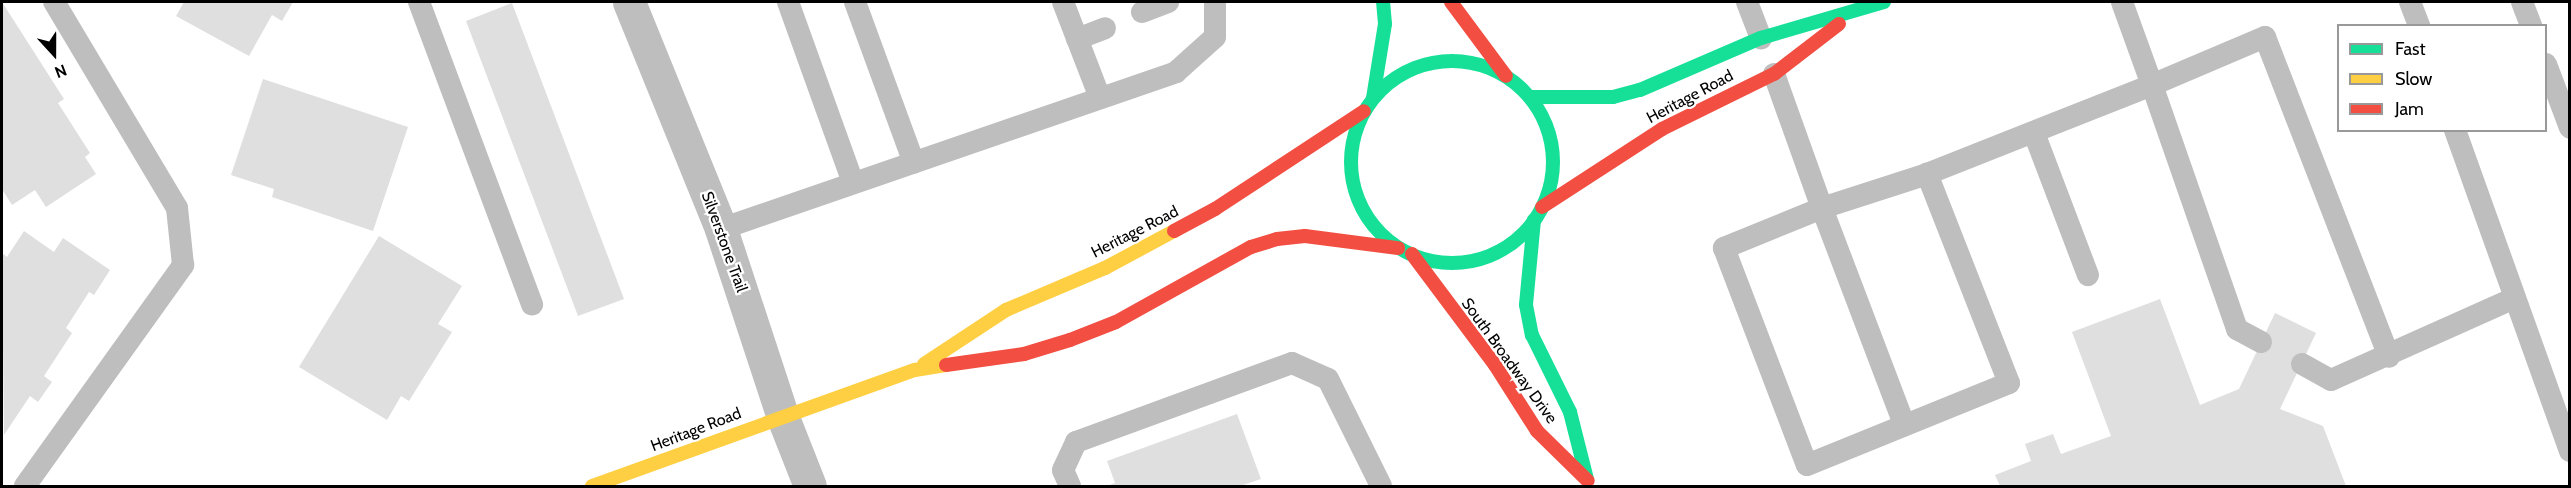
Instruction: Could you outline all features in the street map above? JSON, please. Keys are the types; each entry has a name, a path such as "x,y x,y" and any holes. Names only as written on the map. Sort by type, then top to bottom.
{"main road":[{"path":"1373,98 1385,24 1383,2"},
{"path":"1451,2 1506,76 1530,97 1545,122 1552,150 1551,179 1542,207 1534,220 1508,245 1473,260 1442,262 1398,248 1366,215 1353,186 1352,148 1364,111 1373,98 1409,70 1437,62 1467,62 1506,76"},
{"name":"Heritage Road","path":"1530,97 1613,97 1640,90 1761,38 1852,14 1884,2"},
{"name":"Heritage Road","path":"1542,207 1662,129 1774,74 1852,14"},
{"name":"Heritage Road","path":"915,369 1006,310 1105,268 1215,208 1364,111"},
{"name":"South Broadway Drive","path":"1534,220 1526,305 1532,335 1570,412 1583,485"},
{"name":"Heritage Road","path":"592,486 782,415 915,369 1024,354 1070,340 1116,322 1251,247 1277,239 1305,236 1398,248"},
{"name":"South Broadway Drive","path":"1412,254 1495,365 1537,431 1583,485"}],"street":[{"name":"Silverstone Trail","path":"629,2 722,229 782,415 810,486"}],"lane":[{"path":"25,486 183,265 177,208 54,2"},
{"path":"419,2 532,305"},
{"path":"788,2 853,183"},
{"path":"855,2 914,163"},
{"path":"1063,2 1100,98"},
{"path":"1142,12 1168,2"},
{"path":"722,229 1176,72 1215,37 1215,2"},
{"path":"1747,2 1761,38"},
{"path":"2122,2 2237,329 2261,342"},
{"path":"2410,2 2418,24"},
{"path":"2522,2 2530,24"},
{"path":"1077,39 1105,28"},
{"path":"1927,174 2009,383 1807,465 1724,248 1822,208 1927,174 2034,133 2265,37 2389,357"},
{"path":"2547,67 2570,129"},
{"path":"1774,74 1904,424"},
{"path":"2456,132 2570,451"},
{"path":"2034,133 2088,275"},
{"path":"2302,364 2331,380 2389,357 2514,298"},
{"path":"1070,486 1063,470 1076,442 1292,363 1328,379 1381,486"}],"building":[{"path":"2,2 64,99 58,103 90,153 85,157 96,174 46,207 35,190 12,205 2,189"},
{"path":"184,2 293,2 282,21 272,15 249,56 176,16"},
{"path":"512,3 624,299 578,316 466,21"},
{"path":"263,79 408,127 373,231 272,197 274,189 231,175"},
{"path":"24,231 54,252 63,238 110,270 94,295 89,292 66,328 72,333 44,376 52,382 38,402 30,396 4,435 2,253 7,257"},
{"path":"379,236 462,286 438,324 452,332 409,401 401,396 387,420 299,367"},
{"path":"2160,299 2200,405 2239,389 2275,313 2316,333 2280,409 2323,426 2346,486 2000,486 1995,475 2031,461 2025,444 2053,434 2061,454 2111,436 2072,332"},
{"path":"1237,414 1261,479 1240,486 1107,486 1115,483 1107,461"}],"traffic: fast":[{"path":"1373,98 1385,24 1383,2"},
{"path":"1530,97 1613,97 1640,90 1761,38 1884,2"},
{"path":"1452,61 1481,65 1500,73 1530,98 1541,114 1549,133 1553,162 1549,191 1541,210 1516,240 1500,251 1481,259 1452,263 1423,259 1404,251 1374,226 1363,210 1355,191 1351,162 1355,133 1363,114 1388,84 1404,73 1423,65 1452,61"},
{"path":"1534,220 1526,305 1532,335 1570,412 1587,479"}],"traffic: slow":[{"path":"924,364 1006,310 1105,268 1174,231"},
{"path":"592,486 915,370 946,365"}],"traffic: jam":[{"path":"1451,2 1506,76"},
{"path":"1542,207 1662,129 1774,74 1839,24"},
{"path":"1174,231 1215,209 1364,111"},
{"path":"946,365 1024,354 1070,340 1116,322 1251,247 1277,239 1305,236 1398,248"},
{"path":"1412,254 1495,365 1537,431 1588,481"}]}
